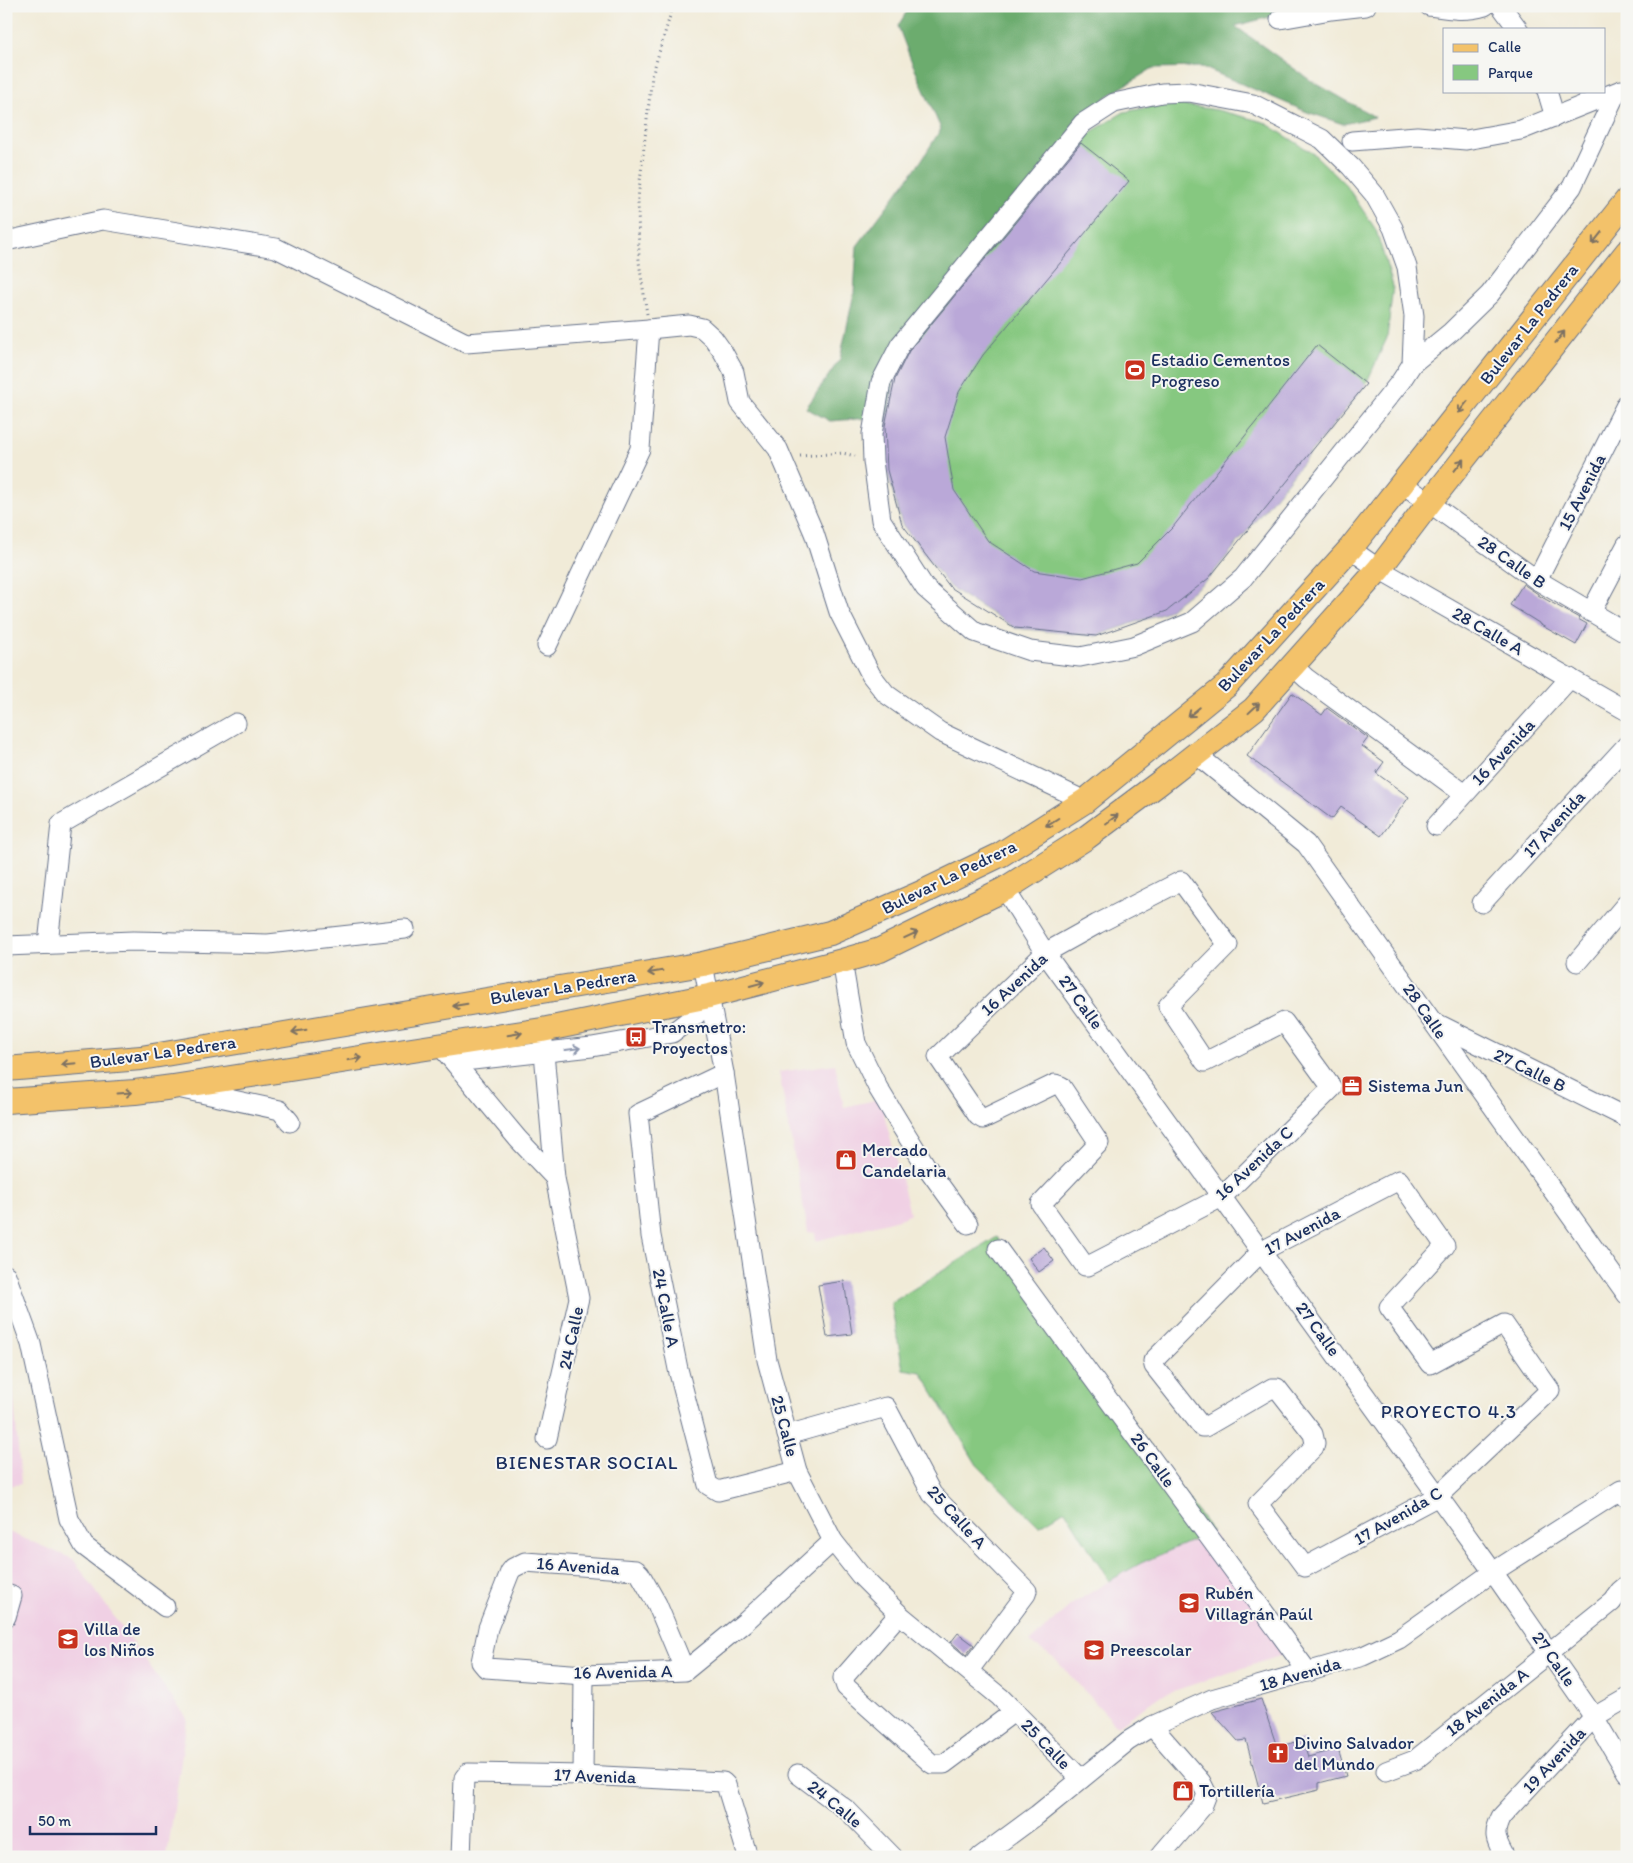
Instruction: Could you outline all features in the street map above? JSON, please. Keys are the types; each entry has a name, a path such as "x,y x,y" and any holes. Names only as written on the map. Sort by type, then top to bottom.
{"main road":[{"name":"Bulevar La Pedrera","path":"6,1069 141,1058 703,964 830,933 919,894 1000,855 1085,802 1226,686 1350,549 1627,200"},
{"name":"Bulevar La Pedrera","path":"6,1101 135,1092 440,1046 543,1041 880,950 1006,889 1087,837 1254,709 1379,569 1627,252"}],"street":[{"path":"1280,19 1366,6"},
{"path":"1429,6 1461,10 1473,10 1485,6"},
{"path":"1501,6 1517,28"},
{"path":"1352,141 1418,136 1466,140 1521,130 1622,90"},
{"path":"1412,364 1414,316 1406,267 1393,228 1374,194 1351,167 1322,139 1252,104 1189,92 1162,93 1114,103 1083,123 900,345 881,382 872,434 873,461 881,520 925,588 975,632 1030,651 1080,657 1134,646 1192,622 1243,578 1412,364 1451,332 1490,294 1572,187 1622,90"},
{"path":"1547,92 1556,117"},
{"path":"6,241 103,220 276,248 466,343 649,328 689,326 702,328 713,338 734,372 740,402 771,439 782,458 814,533 839,612 871,676 886,694 940,732 1085,802"},
{"path":"547,646 640,449 649,328"},
{"name":"15 Avenida","path":"1537,580 1627,403"},
{"name":"28 Calle B","path":"1403,484 1537,580 1627,632"},
{"path":"1591,612 1627,544"},
{"name":"28 Calle A","path":"1350,549 1379,569 1627,711"},
{"path":"1292,666 1464,794"},
{"name":"16 Avenida","path":"1436,826 1570,678"},
{"path":"48,944 62,824 236,723"},
{"name":"17 Avenida","path":"1482,903 1627,744"},
{"name":"28 Calle","path":"1196,754 1306,844 1627,1295"},
{"name":"16 Avenida","path":"1088,1266 1083,1264 1041,1204 1099,1143 1059,1084 1055,1084 982,1119 938,1059 939,1055 1045,953 1181,881 1228,945 1168,1006 1205,1062 1284,1022 1332,1088"},
{"name":"27 Calle","path":"1006,889 1045,953 1493,1572 1594,1717 1627,1773"},
{"path":"1577,962 1627,903"},
{"path":"6,946 133,941 268,944 405,929"},
{"path":"842,961 856,1043 878,1088 911,1142 968,1224"},
{"name":"25 Calle","path":"703,964 724,1074 767,1360 798,1471 832,1541 860,1575 899,1614 1015,1711 1081,1779"},
{"name":"27 Calle B","path":"1432,1022 1627,1118"},
{"name":"24 Calle","path":"543,1041 555,1178 580,1298 547,1438"},
{"path":"440,1046 518,1139 555,1178"},
{"name":"24 Calle A","path":"724,1074 640,1112 638,1117 651,1236 678,1369 708,1485 718,1491 798,1471"},
{"path":"173,1087 280,1110 290,1122"},
{"name":"16 Avenida C","path":"1088,1266 1222,1197 1332,1088"},
{"name":"17 Avenida","path":"1303,1567 1258,1504 1314,1448 1313,1434 1280,1390 1272,1388 1202,1427 1154,1366 1153,1361 1262,1251 1399,1180 1445,1246 1389,1307 1430,1364 1504,1324 1550,1390"},
{"name":"26 Calle","path":"998,1249 1308,1672"},
{"path":"6,1275 31,1344 69,1519 84,1546 165,1607"},
{"name":"17 Avenida C","path":"1303,1567 1307,1567 1438,1496 1550,1390"},
{"name":"25 Calle A","path":"787,1435 886,1407 932,1494 1026,1591 1026,1594 968,1670"},
{"name":"18 Avenida","path":"980,1857 1037,1815 1128,1741 1152,1726 1212,1699 1363,1656 1399,1639 1493,1572 1624,1494"},
{"name":"16 Avenida A","path":"486,1668 584,1675 684,1671 745,1622 832,1541"},
{"name":"16 Avenida","path":"486,1668 481,1662 488,1628 496,1603 510,1572 513,1568 525,1562 631,1569 640,1574 648,1587 684,1671"},
{"name":"18 Avenida A","path":"1386,1771 1415,1760 1612,1602 1627,1585"},
{"path":"6,1594 12,1596 6,1616"},
{"path":"899,1614 843,1678 843,1683 846,1688 932,1764 944,1764 1015,1711"},
{"path":"583,1775 584,1675"},
{"name":"19 Avenida","path":"1505,1857 1497,1844 1494,1834 1501,1817 1594,1717 1627,1698"},
{"path":"1152,1726 1201,1782 1206,1794 1202,1807 1159,1857"},
{"name":"17 Avenida","path":"461,1857 464,1778 468,1773 583,1775 723,1782 726,1785 748,1857"},
{"name":"24 Calle","path":"798,1774 848,1811 892,1857"}],"path":[{"path":"649,328 639,262 638,199 652,76 673,6"},
{"path":"782,458 843,453 873,461"}],"shaded area":[{"name":"Mercado Candelaria","path":"835,1064 844,1107 880,1099 910,1213 902,1218 816,1241 815,1233 808,1232 779,1072"},
{"path":"6,1343 11,1364 21,1484 6,1486"},
{"name":"Villa de los Niños","path":"6,1531 73,1559 187,1719 167,1857 6,1857"},
{"name":"Rubén Villagrán Paúl","path":"1212,1532 1295,1651 1161,1695 1117,1726 1055,1659 1030,1642 1071,1605 1109,1581 1141,1563"}],"green space":[{"path":"910,6 1336,6 1270,17 1235,26 1310,80 1375,117 1343,124 1307,112 1202,67 1153,68 1105,98 902,356 884,417 830,421 806,408 840,359 854,293 857,246 921,161 941,129 898,26"},
{"name":"Estadio Cementos Progreso","path":"1170,103 1217,110 1264,122 1314,154 1346,185 1376,230 1393,286 1387,338 1366,384 1209,578 1167,611 1096,636 1015,628 950,587 902,524 887,470 884,417 902,356 1078,140 1124,112"},
{"path":"997,1237 1212,1532 1141,1563 1109,1581 1065,1510 1039,1526 977,1465 921,1372 903,1369 891,1303"}],"building":[{"path":"1081,143 1129,181 983,355 959,392 945,437 954,490 988,541 1034,571 1082,578 1137,563 1173,527 1317,345 1366,384 1209,578 1167,611 1096,636 1015,628 950,587 902,524 887,470 885,426 895,379 909,351"},
{"path":"1523,584 1587,624 1576,645 1510,605"},
{"path":"1292,693 1322,715 1327,708 1368,738 1362,746 1384,762 1376,773 1409,797 1381,836 1341,807 1332,819 1247,756"},
{"path":"1044,1247 1054,1261 1039,1272 1029,1258"},
{"path":"844,1281 852,1334 827,1337 818,1285"},
{"path":"958,1633 974,1645 966,1655 951,1642"},
{"name":"Divino Salvador del Mundo","path":"1261,1699 1277,1747 1303,1740 1308,1757 1338,1749 1346,1776 1319,1783 1319,1790 1263,1803 1246,1740 1238,1741 1212,1712"}],"place":[{"name":"Estadio Cementos Progreso","path":"1135,370"},
{"name":"Transmetro: Proyectos","path":"636,1037"},
{"name":"Sistema Jun","path":"1352,1086"},
{"name":"Mercado Candelaria","path":"846,1160"},
{"name":"Rubén Villagrán Paúl","path":"1189,1603"},
{"name":"Villa de los Niños","path":"68,1639"},
{"name":"Preescolar","path":"1094,1650"},
{"name":"Divino Salvador del Mundo","path":"1278,1753"},
{"name":"Tortillería","path":"1183,1791"}],"district":[{"name":"PROYECTO 4.3","path":"1449,1411"},
{"name":"BIENESTAR SOCIAL","path":"587,1462"}]}
